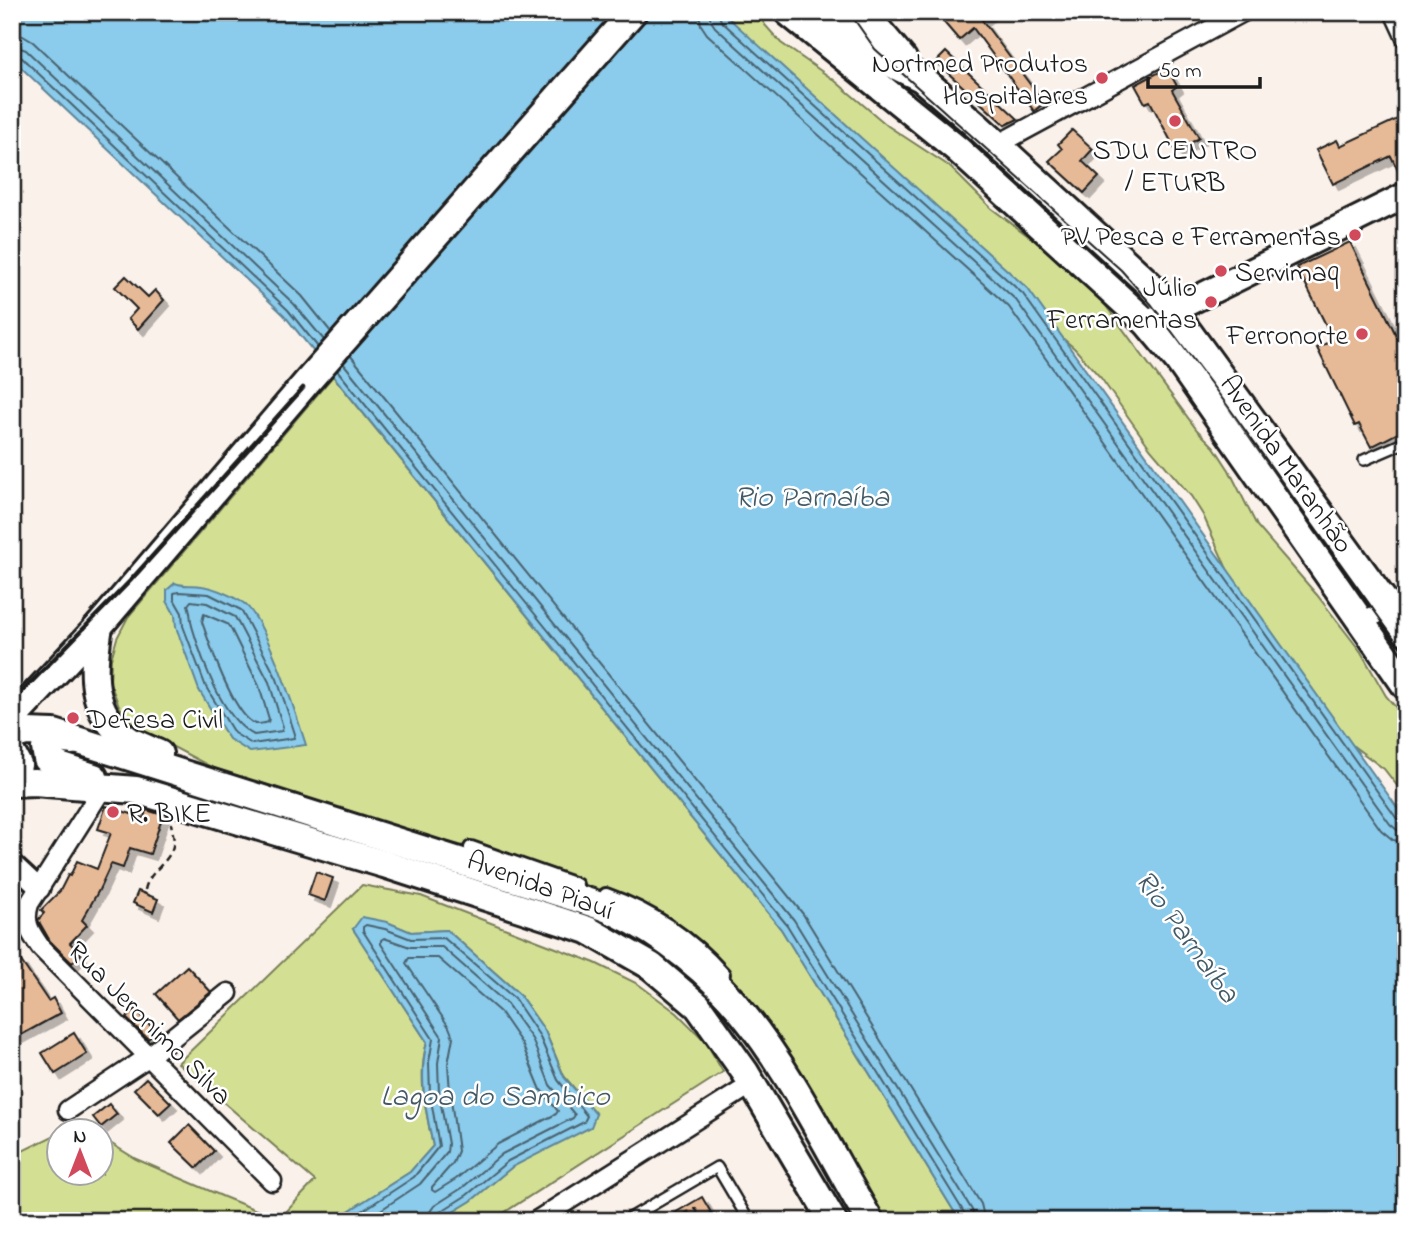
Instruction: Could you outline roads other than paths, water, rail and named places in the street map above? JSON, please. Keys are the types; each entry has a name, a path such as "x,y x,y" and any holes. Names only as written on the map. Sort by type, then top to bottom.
{"main road":[{"path":"14,719 99,626 326,361 633,12"},
{"name":"Avenida Maranhão","path":"789,12 957,149 1147,323 1178,360 1406,686"},
{"path":"815,12 821,40"},
{"name":"Avenida Maranhão","path":"828,12 888,62 921,78 1148,283 1173,311 1397,604 1406,631"},
{"path":"872,15 921,78"},
{"path":"1147,323 1406,195"},
{"name":"Avenida Piauí","path":"99,626 94,654 95,684 98,703 109,719 129,739 228,788"},
{"name":"Avenida Piauí","path":"14,719 41,731 570,896 614,912 645,928 708,976 744,1015 785,1073 870,1221"},
{"path":"78,742 57,739 48,742 45,748 47,759 60,766 136,790"},
{"path":"12,754 18,765 12,776"},
{"name":"Avenida Piauí","path":"12,783 34,782 136,790 384,863 588,930 651,965 698,1006 752,1084 833,1221"}],"street":[{"path":"997,145 1244,12"},
{"path":"1394,12 1406,38"},
{"path":"1361,622 1397,604"},
{"name":"Rua Jeronimo Silva","path":"102,789 29,904 26,914 27,929 41,948 272,1181"},
{"path":"471,848 634,905 676,931 710,960 743,997 776,1043 882,1221"},
{"path":"12,863 40,889"},
{"path":"68,1110 148,1057 228,993"},
{"path":"536,1221 752,1084"}],"lane":[{"path":"1364,460 1406,442"},
{"path":"625,1221 717,1167 749,1221"}],"water":[{"name":"Rio Parnaíba","path":"12,12 722,12 1028,289 1406,820 1406,1221 960,1221 781,929 284,315 12,59"},
{"path":"175,583 218,590 242,602 251,611 270,646 306,745 250,752 229,739 199,690 176,627 175,615 167,601 167,590"},
{"name":"Lagoa do Sambico","path":"362,917 387,922 411,932 447,930 519,994 545,1031 564,1077 596,1114 591,1127 512,1167 471,1201 438,1221 333,1221 410,1172 433,1146 423,1081 427,1042 353,929"}],"tram line":[{"path":"849,12 875,49 1121,270 1152,305 1406,655"}],"railway":[{"path":"12,702 130,581 303,388"}],"place":[{"name":"Nortmed Produtos Hospitalares","path":"1102,78"},
{"name":"SDU CENTRO / ETURB","path":"1175,121"},
{"name":"PV Pesca e Ferramentas","path":"1355,235"},
{"name":"Servimaq","path":"1221,271"},
{"name":"Júlio Ferramentas","path":"1211,302"},
{"name":"Ferronorte","path":"1362,334"},
{"name":"Defesa Civil","path":"73,718"},
{"name":"R. BIKE","path":"113,812"}]}
